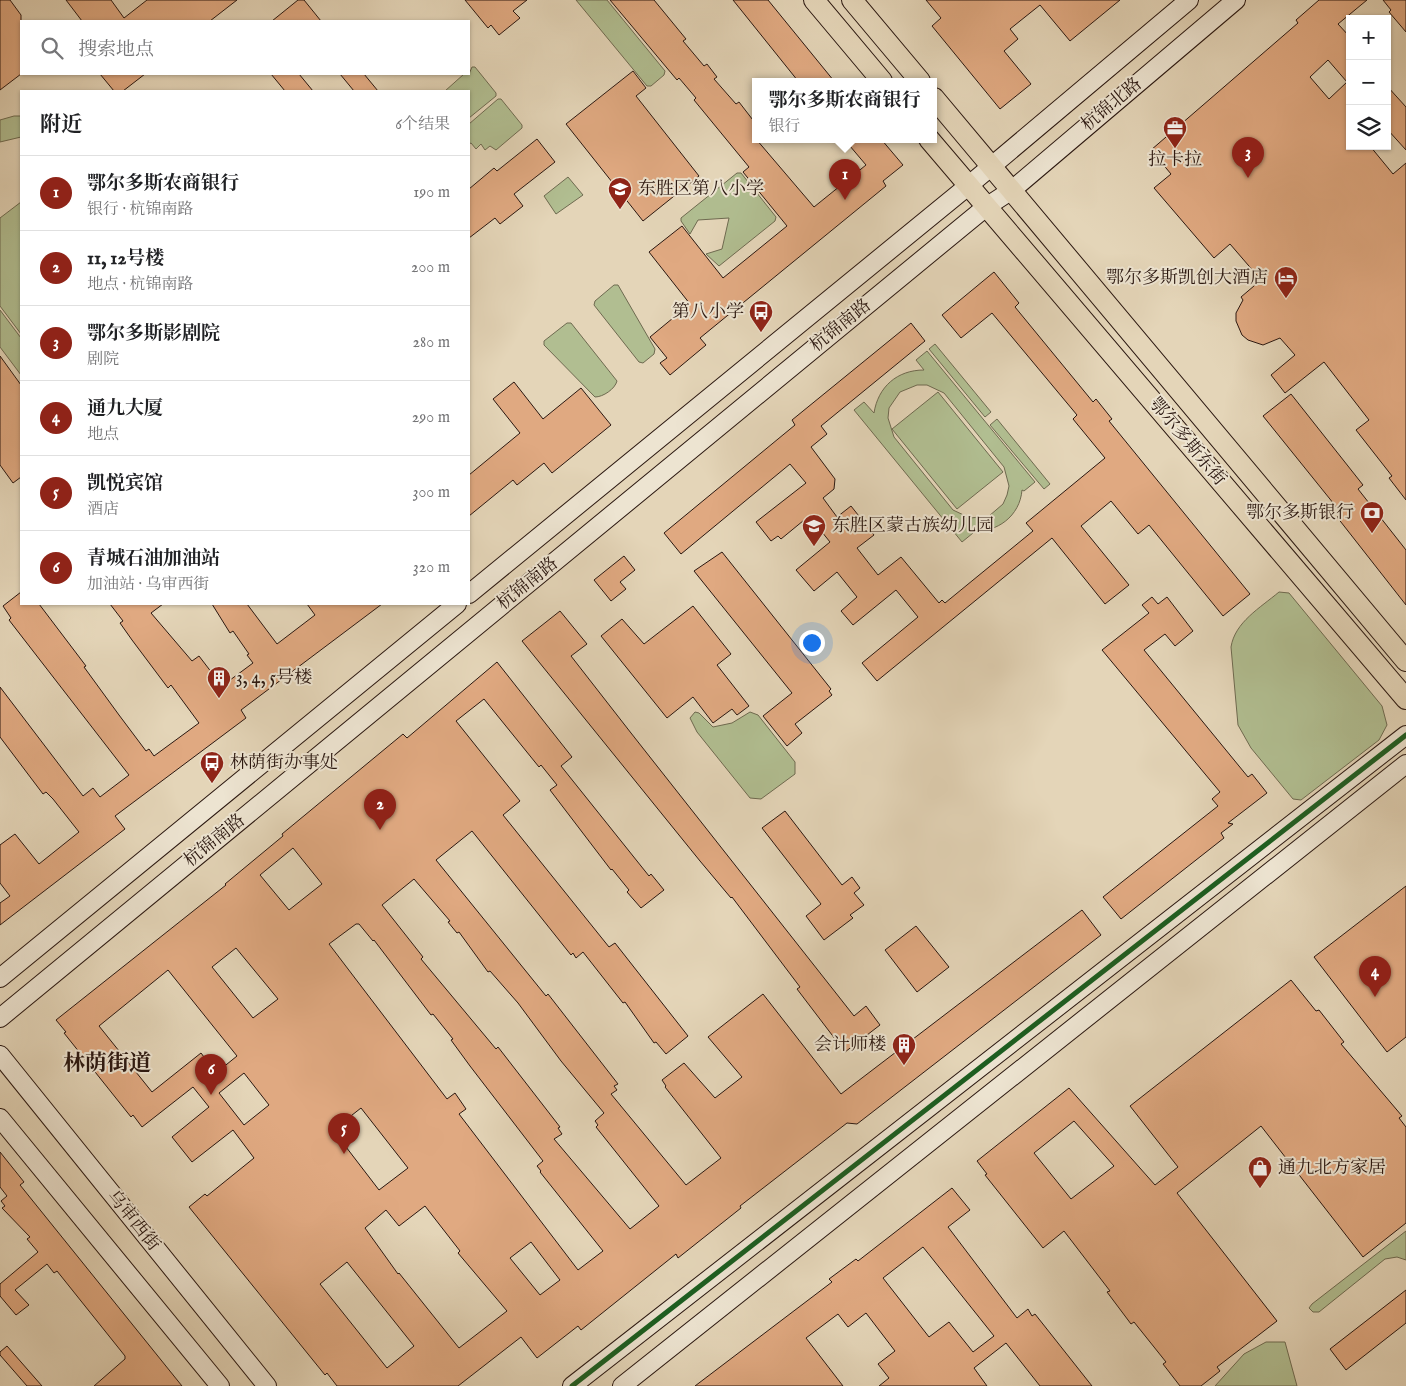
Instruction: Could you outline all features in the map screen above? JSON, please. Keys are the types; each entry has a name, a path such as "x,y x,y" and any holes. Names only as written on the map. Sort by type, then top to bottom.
{"main road":[{"path":"814,0 879,78"},
{"path":"852,0 917,78"},
{"name":"杭锦北路","path":"968,186 1189,0"},
{"name":"杭锦北路","path":"986,207 1012,190 1236,0"},
{"name":"鄂尔多斯东街","path":"937,102 1406,661"},
{"name":"鄂尔多斯东街","path":"932,143 1406,699"},
{"name":"杭锦南路","path":"470,593 968,186"},
{"name":"杭锦南路","path":"0,1018 986,207"},
{"name":"杭锦南路","path":"0,978 456,605"},
{"path":"572,1386 1406,735"},
{"path":"622,1386 1406,764"},
{"name":"乌审西街","path":"0,1055 267,1386"},
{"path":"0,1118 220,1386"}],"green space":[{"path":"576,0 607,0 665,71 664,75 651,86 647,86"},
{"path":"472,67 475,67 496,93 496,96 470,117 470,90 446,90 463,75 470,75"},
{"path":"498,99 501,99 522,125 522,128 496,150 490,146 485,150 481,144 476,149 470,144 470,123"},
{"path":"20,116 20,137 0,142 0,120"},
{"path":"737,173 741,173 776,217 775,221 719,266 706,254 722,249 729,218 698,220 690,234 681,218"},
{"path":"568,177 583,195 556,214 544,196"},
{"path":"20,203 20,333 0,306 0,218"},
{"path":"614,285 618,285 655,349 654,354 643,363 639,362 594,305 595,301"},
{"path":"0,310 20,337 20,374 0,347"},
{"path":"567,323 571,323 617,381 614,387 605,394 595,397 544,345 544,341"},
{"path":"935,344 991,412 985,417 929,349"},
{"path":"927,351 1035,482 1024,491 1022,490 1017,508 1006,521 990,529 972,531 973,533 962,542 854,410 864,402 874,413 880,395 890,382 905,373 924,370 916,360","holes":["917,385 927,385 944,393 1004,467 1009,486 1007,495 1003,504 989,516 970,518 953,510 894,437 888,418 889,408 900,392"]},
{"path":"938,392 1003,472 957,509 892,429"},
{"path":"997,419 1050,484 1044,489 990,425"},
{"path":"1279,592 1289,593 1382,706 1387,725 1379,740 1301,800 1293,799 1251,748 1238,725 1231,647 1233,638 1249,616"},
{"path":"695,712 699,713 713,727 732,723 750,712 758,715 795,762 795,774 761,799 750,798 697,732 690,718"},
{"path":"1406,1231 1406,1260 1397,1257 1385,1259 1319,1312 1313,1312 1309,1308 1312,1304"},
{"path":"1266,1342 1285,1342 1297,1386 1215,1386 1244,1354"}],"building":[{"path":"0,0 10,0 21,15 20,75 0,90"},
{"path":"66,0 111,0 124,18 147,0 237,0 211,20 81,20"},
{"path":"298,0 304,0 320,20 273,20"},
{"path":"465,0 527,0 513,11 520,18 499,35 491,25 488,28"},
{"path":"610,0 654,0 686,39 683,41 704,66 707,64 717,77 714,79 736,104 739,102 752,119 752,143 759,143 814,207 866,165 847,143 884,143 903,165 883,181 886,186 700,338 706,345 670,375 660,363 667,358 650,337 690,304 649,252 682,226 723,278 787,226 743,172 749,167 694,100 696,98 679,78 677,80"},
{"path":"733,0 768,0 832,78 796,78"},
{"path":"926,0 1120,0 1070,41 1040,5 1010,29 1018,39 1004,51 1031,84 1000,109 932,26 941,18"},
{"path":"1319,0 1367,0 1349,15 1346,15 1346,17 1338,24 1346,33 1346,81 1328,60 1310,77 1329,99 1346,83 1346,150 1373,150 1393,174 1406,163 1406,500 1389,478 1392,476 1356,430 1369,420 1324,362 1285,393 1271,375 1295,355 1280,338 1263,345 1248,340 1242,335 1236,321 1236,313 1243,300 1241,297 1261,280 1230,244 1214,258 1154,188 1171,174 1151,150 1298,23 1296,20"},
{"path":"1383,0 1406,0 1406,32 1389,12 1391,10"},
{"path":"633,71 646,88 636,96 699,176 643,221 566,124"},
{"path":"101,75 144,75 124,90 113,90"},
{"path":"272,75 300,75 312,90 284,90"},
{"path":"341,75 365,75 377,90 353,90"},
{"path":"1391,90 1406,107 1406,150 1391,133"},
{"path":"537,139 555,162 514,194 523,206 500,224 495,218 470,237 470,188 494,168 497,171"},
{"path":"994,272 1019,303 1015,307 1093,402 1096,399 1112,419 1109,421 1250,594 1223,616 1149,525 1138,534 1111,501 1081,526 1129,585 1105,604 1052,538 877,681 862,663 918,617 896,590 853,625 841,611 857,597 837,572 814,591 796,570 830,542 809,516 781,539 778,536 771,541 756,522 806,483 790,464 681,554 664,533 795,425 792,420 911,323 925,341 821,426 827,434 811,447 835,479 834,489 823,498 837,517 851,506 874,535 857,548 878,575 901,557 939,603 942,600 945,603 1033,531 1026,523 1105,458 1073,419 1077,415 992,313 961,338 942,315"},
{"path":"0,356 20,384 20,478 13,483 0,465"},
{"path":"514,382 543,419 581,388 611,425 552,473 544,463 517,485 513,480 470,515 470,474 520,433 493,399"},
{"path":"1291,394 1363,485 1358,489 1406,550 1406,605 1337,517 1342,514 1263,416"},
{"path":"722,552 831,689 829,691 832,695 795,724 802,733 787,746 763,716 792,693 694,571"},
{"path":"624,556 635,570 620,582 626,589 611,601 594,580"},
{"name":"3, 4, 5号楼","path":"20,593 20,605 40,605 146,751 149,749 154,756 199,723 171,685 168,688 132,640 120,623 123,621 111,605 162,605 151,613 192,661 199,656 222,686 253,663 233,631 230,633 213,605 248,605 277,644 315,615 308,605 381,605 241,710 246,718 115,816 125,829 0,925 0,903 10,896 0,883 0,845 15,834 39,864 79,832 53,799 46,792 43,794 0,737 0,687 83,796 93,788 100,797 129,775 9,620 11,618 3,606"},
{"path":"1152,597 1158,604 1167,597 1193,631 1175,646 1165,634 1144,650 1248,777 1252,774 1267,793 1228,823 1233,824 1221,833 1224,838 1121,919 1103,897 1218,806 1212,799 1220,792 1102,650 1149,613 1142,605"},
{"path":"693,606 731,654 717,665 749,706 737,715 732,709 713,723 693,697 667,718 601,636 622,619 644,644"},
{"path":"560,611 587,644 571,656 854,1016 866,1006 880,1025 845,1052 797,989 800,987 732,897 700,861 522,641"},
{"path":"497,662 572,757 561,766 649,876 651,874 664,890 641,908 550,790 557,785 541,765 539,767 484,699 456,721 520,801 503,815 609,947 615,943 688,1036 666,1054 656,1042 654,1043 625,1002 623,1003 583,952 576,958 573,953 571,955 472,831 436,860 546,996 548,994 618,1084 614,1086 617,1090 611,1094 686,1185 721,1158 665,1087 662,1080 684,1063 715,1098 742,1077 708,1037 763,994 841,1094 1082,910 1101,935 857,1124 847,1123 740,1206 741,1208 678,1258 676,1254 581,1330 578,1326 537,1358 521,1337 458,1386 337,1386 327,1373 325,1375 189,1207 205,1194 207,1196 254,1158 233,1130 192,1162 172,1137 209,1107 193,1087 142,1127 133,1115 131,1117 64,1033 66,1032 56,1020 226,885 283,836 282,834 403,734 407,738","holes":["293,848 322,884 289,910 260,875","414,879 450,921 448,922 457,933 459,932 488,972 490,971 518,1003 561,1061 604,1113 595,1121 598,1125 596,1127 659,1206 630,1229 554,1139 562,1134 558,1128 560,1127 498,1047 496,1049 421,959 423,957 382,905","356,924 359,924 374,940 431,1015 433,1014 453,1039 451,1040 470,1066 543,1161 537,1166 540,1172 603,1251 578,1270 459,1114 466,1109 455,1093 447,1099 329,944","236,948 278,999 253,1018 212,967","168,970 237,1056 216,1073 201,1053 152,1092 99,1026","244,1073 269,1105 244,1125 219,1093","361,1108 408,1168 379,1190 333,1130","425,1206 460,1251 458,1253 507,1311 459,1348 398,1274 365,1228 386,1210 399,1226","531,1242 560,1280 540,1295 510,1258","347,1262 414,1346 387,1368 320,1284"]},
{"path":"785,811 842,885 852,877 860,888 854,893 864,905 850,915 853,918 824,940 806,916 821,904 762,828"},
{"path":"1406,886 1406,1037 1387,1052 1314,957"},
{"path":"916,926 949,967 917,992 885,950"},
{"path":"1291,980 1316,1011 1319,1010 1344,1042 1341,1044 1402,1116 1399,1118 1406,1127 1406,1223 1363,1257 1261,1126 1177,1193 1277,1321 1217,1367 1220,1371 1201,1386 1180,1386 1163,1364 1166,1362 1134,1322 1131,1324 1107,1292 1110,1291 1064,1231 1043,1248 985,1175 987,1174 977,1161 1069,1088 1155,1185 1178,1167 1130,1106","holes":["1074,1121 1114,1166 1071,1199 1034,1153"]},
{"path":"0,1152 24,1182 20,1185 182,1386 94,1386 125,1359 125,1356 57,1271 54,1273 47,1264 15,1290 29,1305 16,1315 0,1296 0,1284 38,1252 27,1239 30,1237 2,1208 5,1206 1,1201 7,1196 0,1187"},
{"path":"952,1188 970,1210 948,1227 1017,1318 1028,1309 1032,1316 1035,1314 1092,1386 1040,1386 1006,1343 974,1368 987,1386 879,1386 889,1378 878,1364 895,1351 866,1313 848,1327 838,1314 806,1338 843,1386 695,1386 832,1282 829,1279 856,1259 858,1261","holes":["923,1247 994,1336 973,1352 949,1322 929,1337 883,1278"]},
{"path":"1406,1290 1406,1323 1346,1370 1330,1349"},
{"path":"7,1346 42,1386 27,1386 0,1355 0,1352"}],"cycle path":[{"path":"572,1386 1406,735"}],"place":[{"name":"拉卡拉","path":"1175,149"},
{"name":"鄂尔多斯影剧院","path":"1248,178"},
{"name":"鄂尔多斯农商银行","path":"845,200"},
{"name":"东胜区第八小学","path":"620,210"},
{"name":"鄂尔多斯凯创大酒店","path":"1286,299"},
{"name":"第八小学","path":"761,333"},
{"name":"鄂尔多斯银行","path":"1372,534"},
{"name":"东胜区蒙古族幼儿园","path":"814,547"},
{"name":"3, 4, 5号楼","path":"219,699"},
{"name":"林荫街办事处","path":"212,784"},
{"name":"11, 12号楼","path":"380,830"},
{"name":"通九大厦","path":"1375,997"},
{"name":"会计师楼","path":"904,1066"},
{"name":"青城石油加油站","path":"211,1095"},
{"name":"凯悦宾馆","path":"344,1154"},
{"name":"通九北方家居","path":"1260,1189"}],"district":[{"name":"林荫街道","path":"107,1064"}]}
